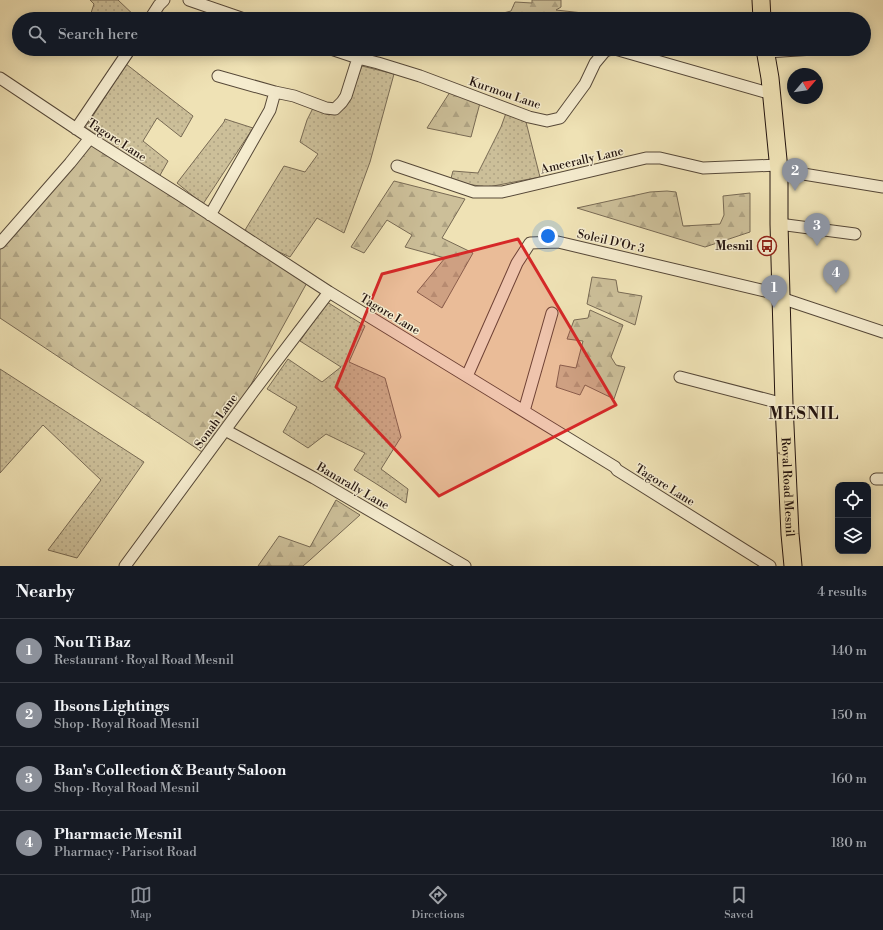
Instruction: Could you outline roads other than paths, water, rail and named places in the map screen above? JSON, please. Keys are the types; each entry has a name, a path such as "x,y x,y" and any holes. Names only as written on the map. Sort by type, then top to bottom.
{"main road":[{"path":"761,0 762,12"},
{"name":"Royal Road Mesnil","path":"766,56 772,94 778,167 784,404 790,534 793,566"}],"street":[{"path":"154,12 164,0"},
{"path":"189,0 224,12"},
{"path":"76,129 125,56"},
{"name":"Kurmou Lane","path":"352,56 413,74 529,117 547,121 560,118 585,84 595,63 601,56"},
{"path":"639,56 772,94"},
{"path":"218,76 294,96 326,108 335,109 346,96 358,58"},
{"name":"Tagore Lane","path":"0,78 76,129 329,292 615,467 617,470 770,566"},
{"path":"210,215 270,110 275,92"},
{"path":"0,243 90,138"},
{"name":"Ameerally Lane","path":"397,166 474,192 502,192 646,158 660,158 703,168 778,167 883,187"},
{"path":"779,224 855,234"},
{"name":"Soleil D'Or 3","path":"467,376 516,263 530,243 558,242 782,296"},
{"name":"Sonah Lane","path":"125,566 329,292"},
{"path":"782,296 883,332"},
{"path":"524,411 552,313"},
{"path":"680,377 784,404"},
{"name":"Banarally Lane","path":"225,430 314,478 465,566"}],"place":[{"name":"Ibsons Lightings","path":"795,191"},
{"name":"Mesnil","path":"767,246"},
{"name":"Ban's Collection & Beauty Saloon","path":"817,246"},
{"name":"Pharmacie Mesnil","path":"836,293"},
{"name":"Nou Ti Baz","path":"774,308"}],"district":[{"name":"MESNIL","path":"804,413"}]}
